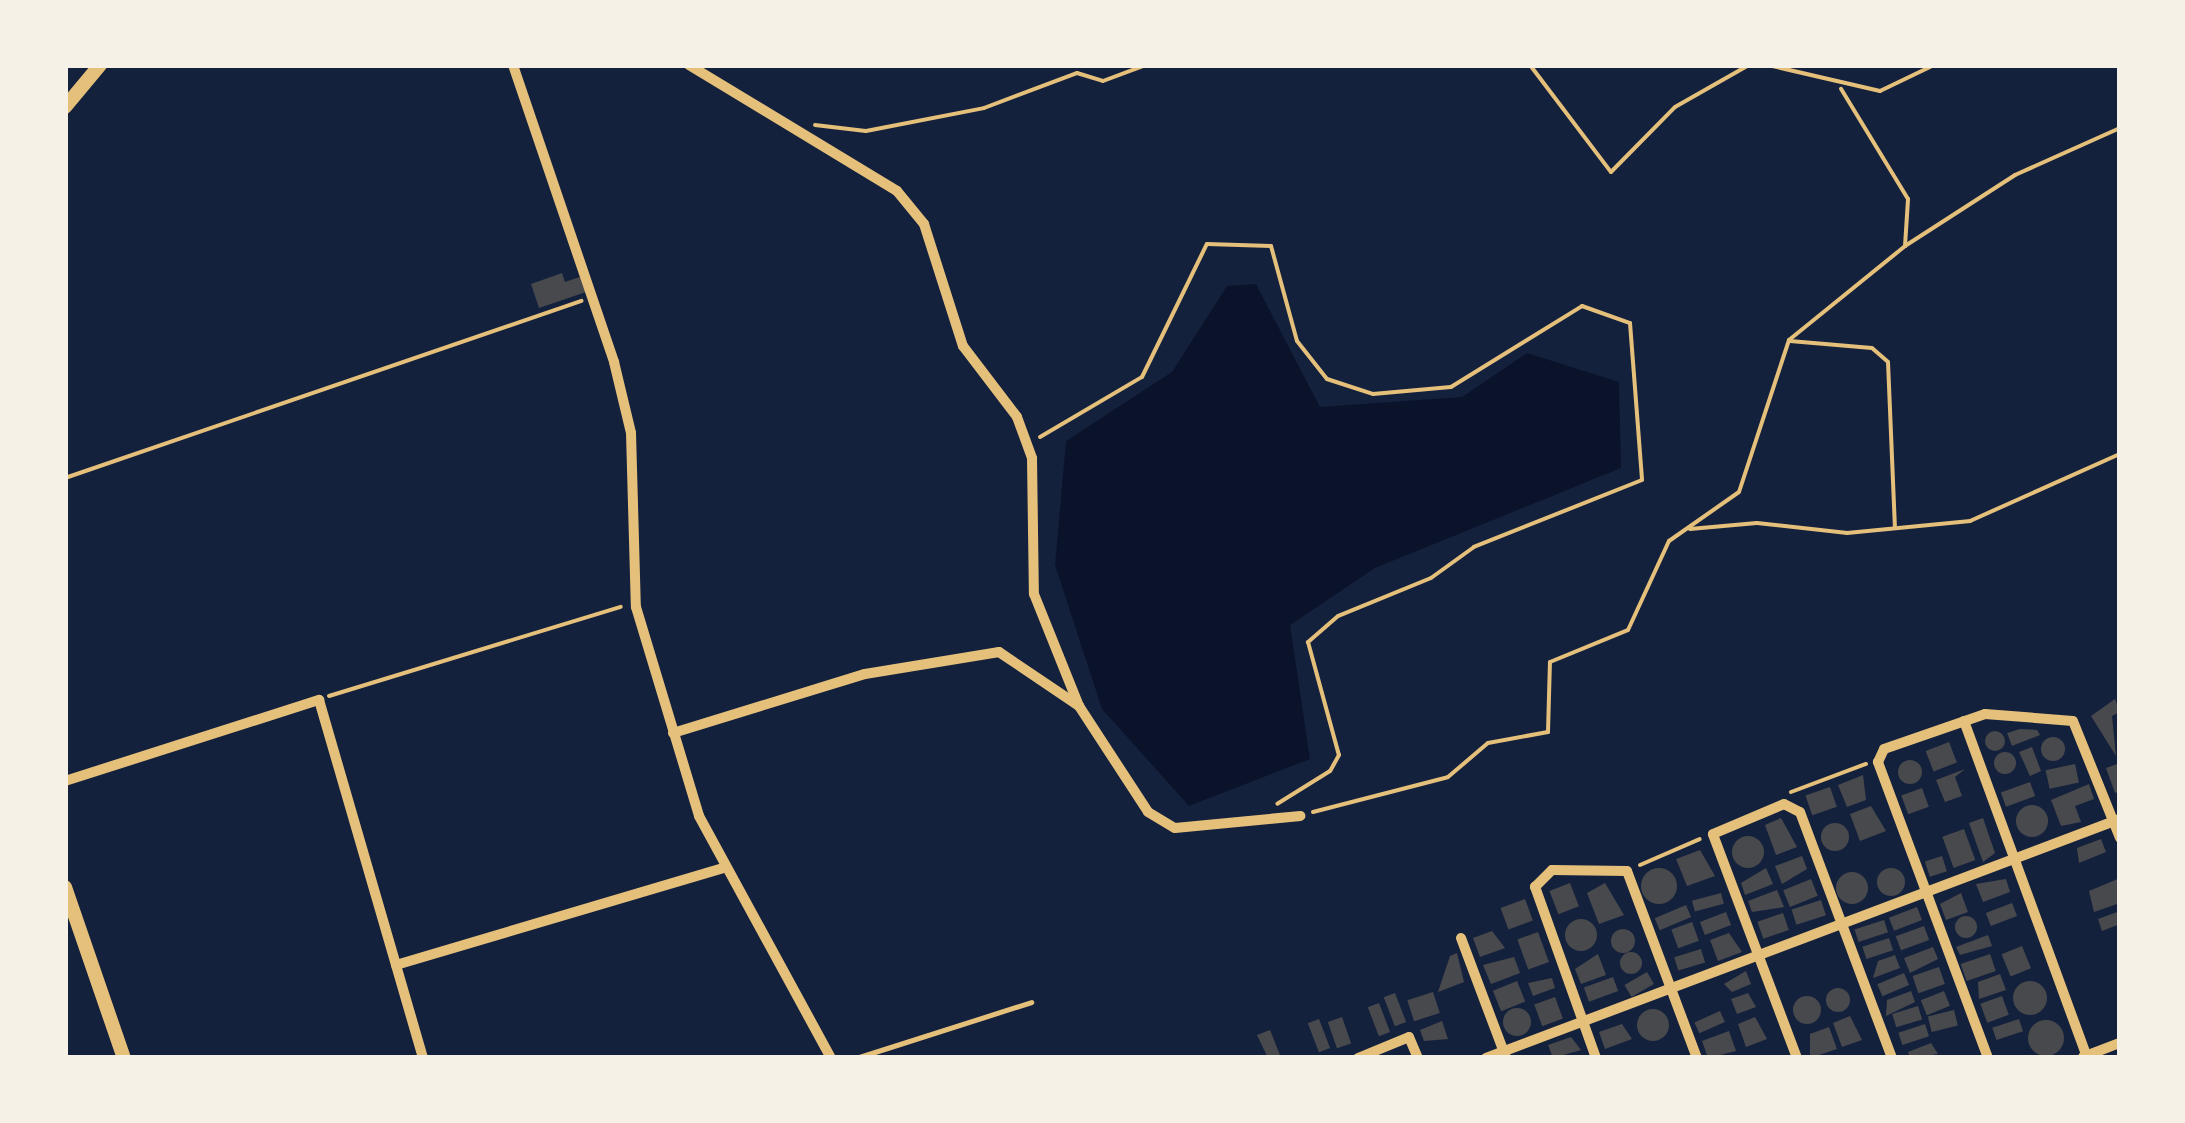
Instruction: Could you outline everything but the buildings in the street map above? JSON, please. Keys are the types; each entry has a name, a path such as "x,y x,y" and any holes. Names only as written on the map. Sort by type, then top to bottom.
{"main road":[{"path":"65,107 100,65"},
{"path":"65,887 124,1058"}],"street":[{"path":"512,65 594,294 631,433 636,606 673,733 723,868 831,1058"},
{"path":"690,65 897,191 924,224 963,346 1026,443 1034,594 1079,706 1148,812 1175,828 1300,816"},
{"path":"673,733 865,674 999,652 1079,706"},
{"path":"65,780 318,700 423,1058"},
{"path":"1988,1058 1878,762 1884,749 1985,714 2073,721 2117,820 2120,838"},
{"path":"1964,722 2084,1057 2120,1043"},
{"path":"1796,1058 1714,834 1784,804 1800,812 1892,1058"},
{"path":"1486,1058 1504,1055 2117,820"},
{"path":"396,965 723,868"},
{"path":"1596,1058 1535,886 1552,870 1626,871 1697,1058"},
{"path":"1461,938 1504,1055"},
{"path":"1358,1058 1409,1037 1418,1058"}],"lane":[{"path":"856,1058 1031,1002"}],"path":[{"path":"1071,65 1074,74"},
{"path":"778,122 866,130 984,108 1074,74 1102,81 1146,65"},
{"path":"1396,65 1407,65"},
{"path":"1530,65 1611,172 1675,107 1748,65"},
{"path":"1768,65 1841,89 1880,91 1934,65"},
{"path":"1841,89 1908,199 1905,246"},
{"path":"1300,816 1448,777 1488,743 1548,732 1550,662 1628,630 1654,561 1685,530 1739,492 1789,340 1905,246 2015,176 2120,128"},
{"path":"1026,443 1142,377 1207,244 1270,246 1297,340 1326,379 1374,394 1451,387 1582,306 1630,323 1642,480 1474,547 1431,578 1338,616 1308,642 1339,755 1330,771 1267,809"},
{"path":"65,478 594,294"},
{"path":"1789,340 1872,348 1888,362 1895,528"},
{"path":"1685,530 1895,528 1970,521 2120,454"},
{"path":"318,700 636,606"},
{"path":"1784,804 1789,792 1878,762"},
{"path":"1626,871 1714,834"}],"water":[{"path":"1256,284 1320,407 1462,397 1527,353 1619,382 1621,468 1375,568 1290,625 1310,759 1189,806 1102,709 1055,565 1066,441 1172,372 1227,286"}]}
